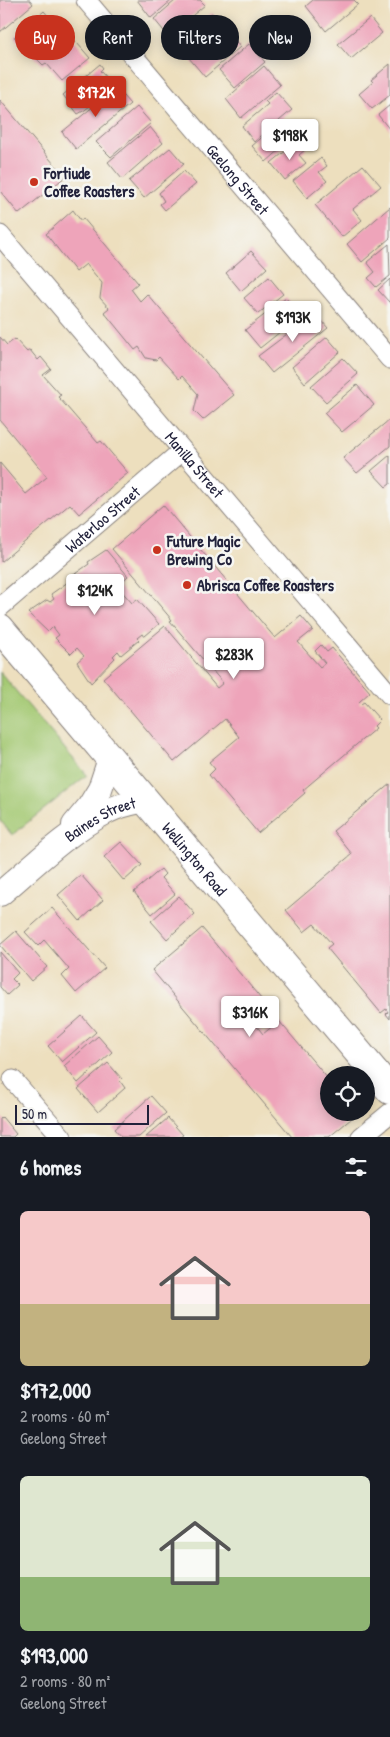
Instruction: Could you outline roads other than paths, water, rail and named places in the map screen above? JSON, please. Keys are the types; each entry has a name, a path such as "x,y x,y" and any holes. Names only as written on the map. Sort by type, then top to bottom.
{"main road":[{"name":"Wellington Road","path":"0,628 145,800 387,1080"}],"street":[{"name":"Geelong Street","path":"86,0 390,359"},
{"name":"Manilla Street","path":"0,235 390,695"},
{"name":"Waterloo Street","path":"0,607 182,451"},
{"name":"Baines Street","path":"59,844 96,796 110,759"},
{"name":"Baines Street","path":"0,894 59,844 107,811 145,800"},
{"path":"13,1080 62,1137"},
{"path":"361,1137 390,1113"}],"place":[{"name":"Fortiude Coffee Roasters","path":"34,182"},
{"name":"Future Magic Brewing Co","path":"157,550"},
{"name":"Abrisca Coffee Roasters","path":"187,585"}]}
